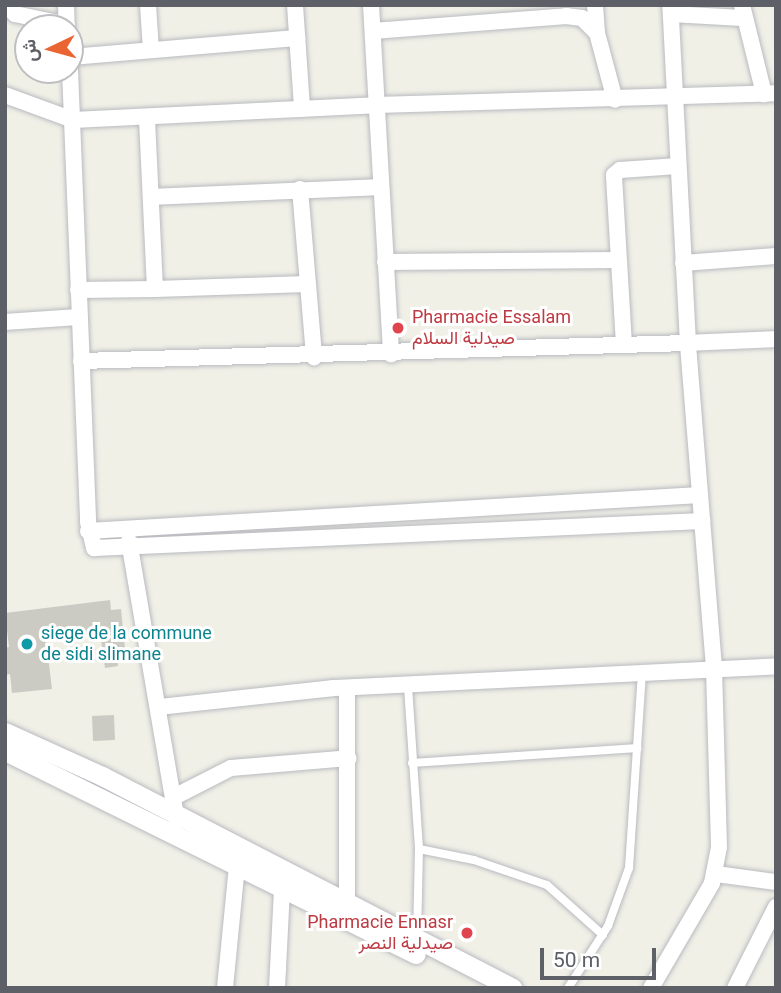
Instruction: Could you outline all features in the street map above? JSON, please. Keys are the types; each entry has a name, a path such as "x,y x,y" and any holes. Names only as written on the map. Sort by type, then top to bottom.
{"street":[{"path":"148,5 151,50"},
{"path":"295,5 302,109"},
{"path":"371,5 391,354"},
{"path":"595,5 597,33 615,100"},
{"path":"5,95 73,120 376,105 615,100 674,98 770,94 742,12 670,9 674,98 688,343 714,668 719,847 716,874 651,988"},
{"path":"373,32 566,16 582,18 597,33"},
{"path":"84,56 298,38"},
{"path":"71,84 88,531 94,548 702,521"},
{"path":"147,118 155,289"},
{"path":"624,345 614,175 620,170 678,166"},
{"path":"152,197 380,187"},
{"path":"300,189 314,357"},
{"path":"683,263 776,256"},
{"path":"385,262 618,260"},
{"path":"78,290 307,284"},
{"path":"5,322 78,317"},
{"path":"81,361 314,357 776,339"},
{"path":"88,531 700,495"},
{"path":"392,514 393,534"},
{"path":"215,542 216,524"},
{"path":"127,529 159,707 178,835"},
{"path":"159,707 347,688 408,687 776,666"},
{"path":"346,902 349,758 347,688"},
{"path":"5,732 175,805 346,902 481,988"},
{"path":"5,751 282,889 512,988"},
{"path":"175,805 231,768 349,758"},
{"path":"226,988 237,865"},
{"path":"716,874 776,882"},
{"path":"277,988 282,889"},
{"path":"735,988 776,907"}],"lane":[{"path":"568,988 603,935 629,868 642,673"},
{"path":"408,687 419,849 417,948"},
{"path":"412,763 638,748"},
{"path":"419,849 474,860 547,885 603,935"}],"building":[{"name":"siege de la commune de sidi slimane","path":"110,600 111,610 121,609 125,649 117,650 118,666 105,668 100,633 46,640 52,689 12,693 10,674 5,675 5,648 9,647 5,613"},
{"path":"114,715 115,740 93,741 92,716"}],"place":[{"name":"Pharmacie Essalam صيدلية السلام","path":"398,328"},
{"name":"siege de la commune de sidi slimane","path":"27,644"},
{"name":"Pharmacie Ennasr صيدلية النصر","path":"467,933"}]}
